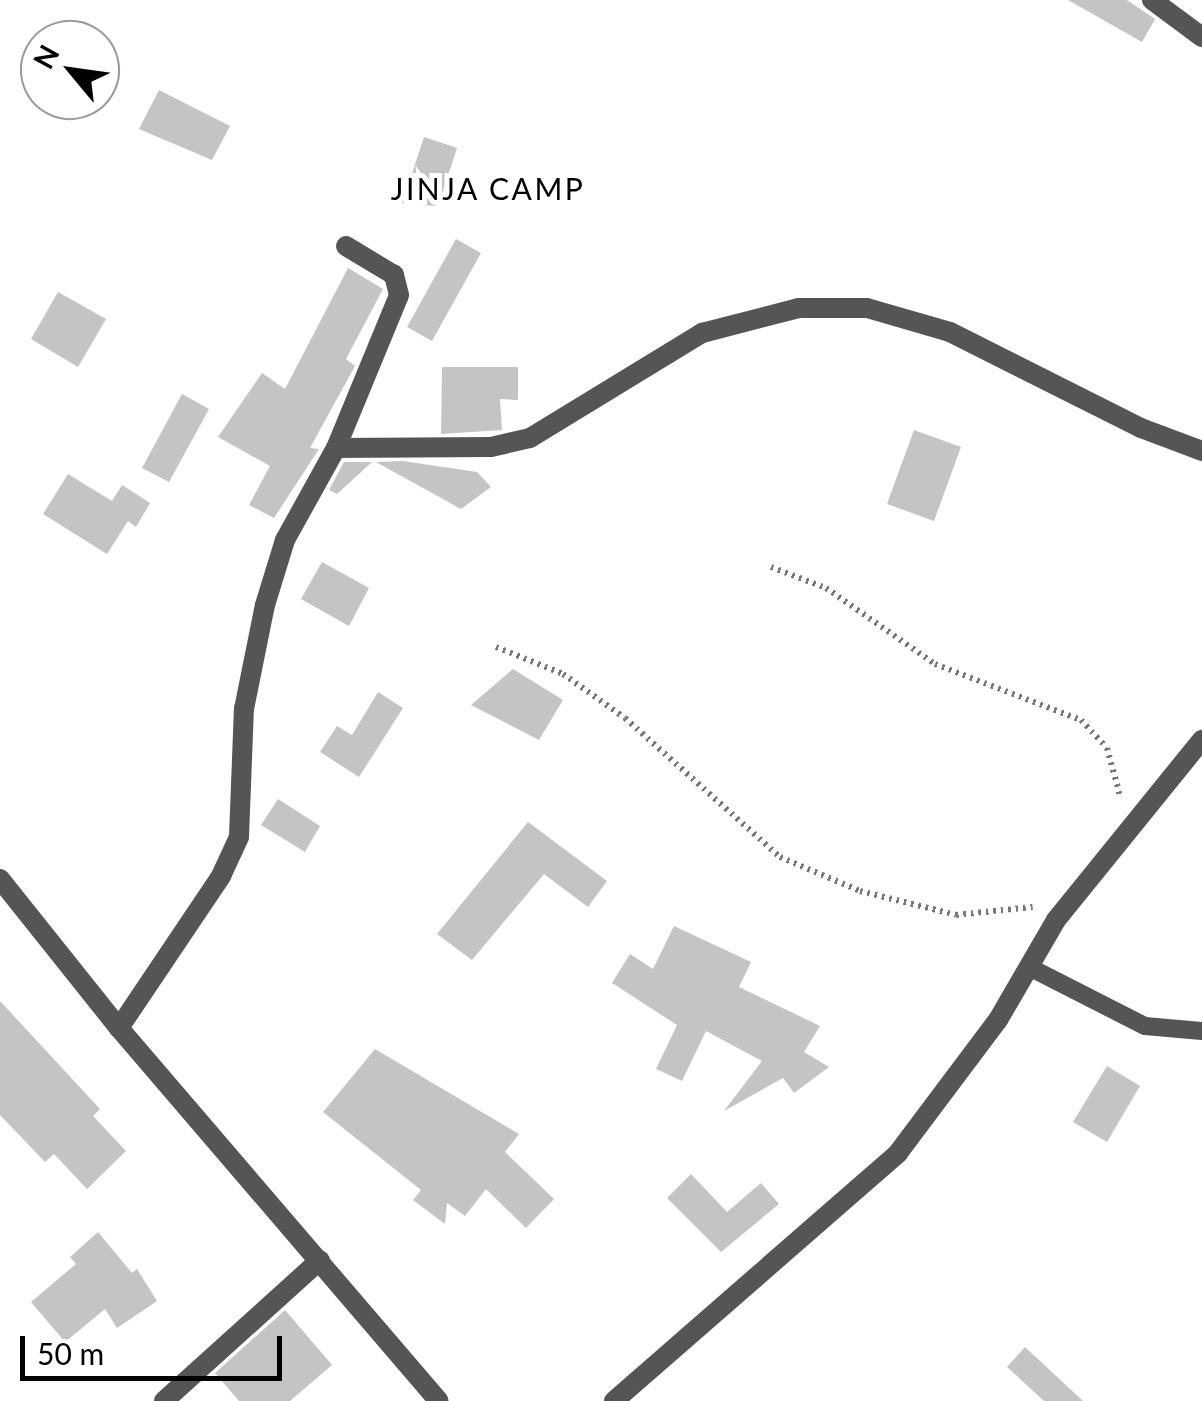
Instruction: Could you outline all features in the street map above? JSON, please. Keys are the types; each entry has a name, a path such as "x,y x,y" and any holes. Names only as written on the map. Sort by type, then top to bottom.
{"street":[{"path":"1152,0 1202,36"},
{"path":"119,1028 221,876 238,837 244,709 265,605 285,540 336,448 399,295 394,275 346,246"},
{"path":"336,448 491,447 530,438 702,332 799,308 867,308 950,332 1141,428 1202,451"},
{"path":"614,1401 898,1153 998,1020 1069,904 1202,740"},
{"path":"0,879 119,1028 439,1401"},
{"path":"164,1401 320,1260"}],"lane":[{"path":"1029,967 1145,1026 1202,1032"}],"path":[{"path":"771,567 826,588 934,664 1081,720 1107,748 1119,775 1124,837"},
{"path":"496,647 563,674 625,718 780,857 860,891 956,915 1069,904"}],"building":[{"path":"1068,0 1127,0 1155,19 1142,42"},
{"path":"159,90 230,126 212,160 139,129"},
{"path":"424,137 457,148 438,206 402,204"},
{"path":"456,239 481,253 432,341 407,327"},
{"path":"348,268 383,289 346,359 355,366 310,448 319,449 274,518 249,505 270,466 218,437 262,373 285,389"},
{"path":"58,292 106,319 78,367 31,339"},
{"path":"442,367 518,367 518,400 500,399 502,430 441,434"},
{"path":"182,394 209,409 169,482 142,468"},
{"path":"914,430 961,447 934,521 887,504"},
{"path":"403,461 477,472 491,487 461,509 376,462"},
{"path":"344,462 372,462 337,494 329,490"},
{"path":"68,474 112,501 122,485 150,503 136,527 128,521 107,554 43,514"},
{"path":"322,562 369,588 349,626 301,599"},
{"path":"513,669 563,700 539,740 471,705"},
{"path":"378,692 403,708 359,777 320,752 337,726 352,735"},
{"path":"278,799 320,826 305,852 261,825"},
{"path":"528,822 607,881 588,907 544,874 472,960 437,934"},
{"path":"674,926 751,962 739,987 820,1026 804,1052 829,1067 794,1093 783,1078 724,1111 762,1061 706,1031 682,1081 656,1069 677,1025 612,983 630,954 653,969"},
{"path":"0,1001 100,1109 93,1116 126,1151 87,1189 54,1154 45,1162 0,1115"},
{"path":"375,1049 519,1134 505,1152 554,1199 526,1228 486,1189 465,1216 447,1203 445,1224 413,1200 421,1190 323,1112"},
{"path":"1107,1066 1140,1086 1107,1142 1073,1122"},
{"path":"691,1174 727,1212 761,1183 779,1204 721,1252 667,1198"},
{"path":"98,1232 132,1273 137,1269 157,1301 117,1328 105,1309 65,1342 31,1302 76,1264 70,1257"},
{"path":"285,1310 332,1365 290,1401 239,1401 215,1373"},
{"path":"1025,1347 1083,1401 1044,1401 1007,1367"}],"district":[{"name":"JINJA CAMP","path":"488,188"}]}
